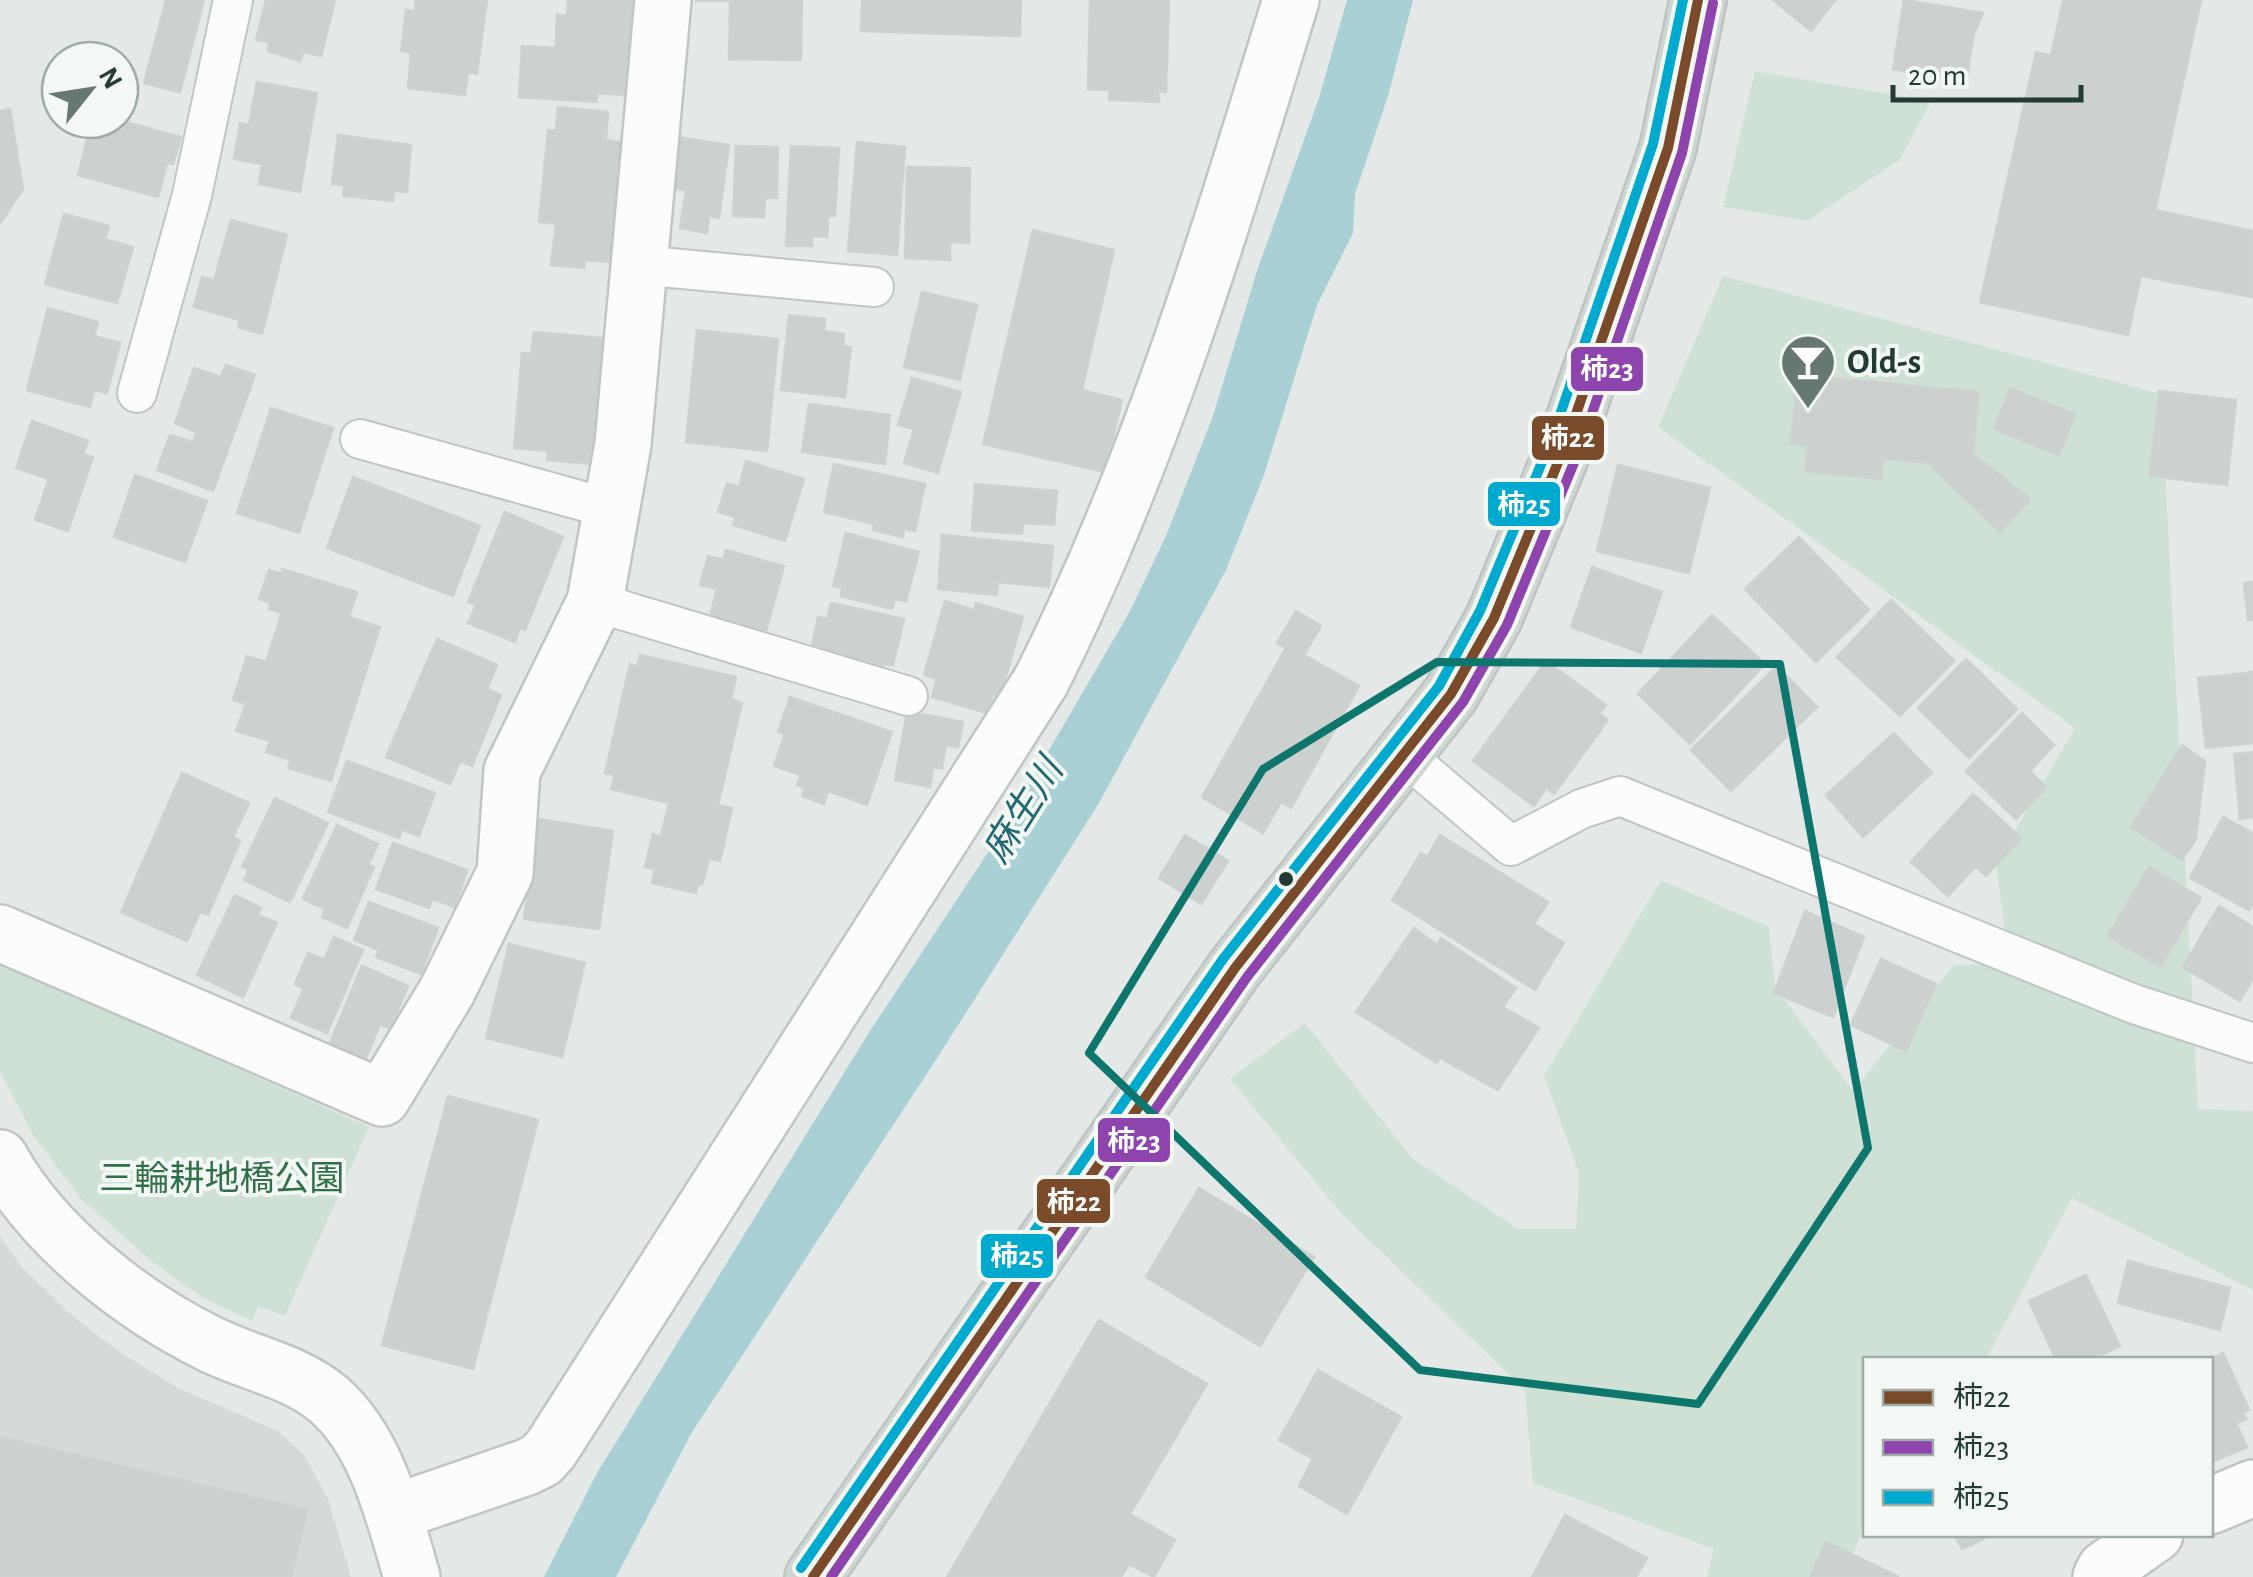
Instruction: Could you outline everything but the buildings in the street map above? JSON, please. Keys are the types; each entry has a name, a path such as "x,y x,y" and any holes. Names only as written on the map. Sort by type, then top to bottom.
{"main road":[{"path":"812,1577 1234,968 1451,694 1494,618 1566,443 1668,148 1698,0"}],"street":[{"path":"0,932 382,1098 447,991 505,873 512,771 596,602 622,444 663,0"},
{"path":"393,1513 527,1467 551,1449 1041,681 1066,631 1152,424 1231,196 1291,0"},
{"path":"0,1158 47,1222 99,1272 158,1315 208,1344 298,1380 328,1400 357,1435 378,1474 412,1577"},
{"path":"2213,1505 2253,1488"},
{"path":"2102,1577 2105,1569 2151,1537"}],"lane":[{"path":"137,393 192,195 233,0"},
{"path":"639,265 874,286"},
{"path":"360,439 611,509"},
{"path":"596,602 908,696"},
{"path":"1403,754 1511,846 1581,809 1620,796 2134,1004 2253,1043"}],"highlighted area":[{"path":"1437,662 1780,664 1868,1148 1698,1404 1420,1370 1089,1053 1263,769"}],"shaded area":[{"path":"0,1236 21,1266 69,1313 118,1351 178,1388 278,1431 304,1455 328,1499 351,1577 0,1577"}],"green space":[{"path":"1755,71 1931,101 1900,160 1807,221 1723,207"},
{"path":"1723,276 2161,394 2198,1109 2253,1111 2253,1290 2072,1198 1987,1357 1863,1357 1863,1531 1842,1577 1707,1577 1714,1549 1533,1483 1525,1390 1341,1213 1230,1079 1305,1023 1412,1158 1518,1229 1576,1229 1579,1173 1544,1076 1661,880 1769,927 1775,987 1853,1091 1953,966 2009,962 1996,863 2075,728 1658,427"},
{"name":"三輪耕地橋公園","path":"0,963 369,1127 285,1316 258,1306 252,1321 203,1298 156,1265 81,1199 33,1135 0,1071"}],"water":[{"name":"麻生川","path":"1347,0 1413,0 1388,96 1355,194 1353,233 1317,305 1264,475 1226,570 1099,803 692,1432 616,1577 544,1577 597,1473 870,1031 999,836 1129,613 1166,536 1213,416 1257,271 1319,98"}],"transit line":[{"name":"柿25","path":"801,1568 1223,959 1439,686 1480,611 1552,438 1653,144 1683,0"},
{"name":"柿22","path":"813,1577 1235,968 1451,694 1494,618 1566,443 1668,148 1698,0"},
{"name":"柿23","path":"831,1577 1247,977 1463,702 1507,625 1580,448 1682,153 1713,3"}],"place":[{"name":"Old-s","path":"1808,411"}]}
